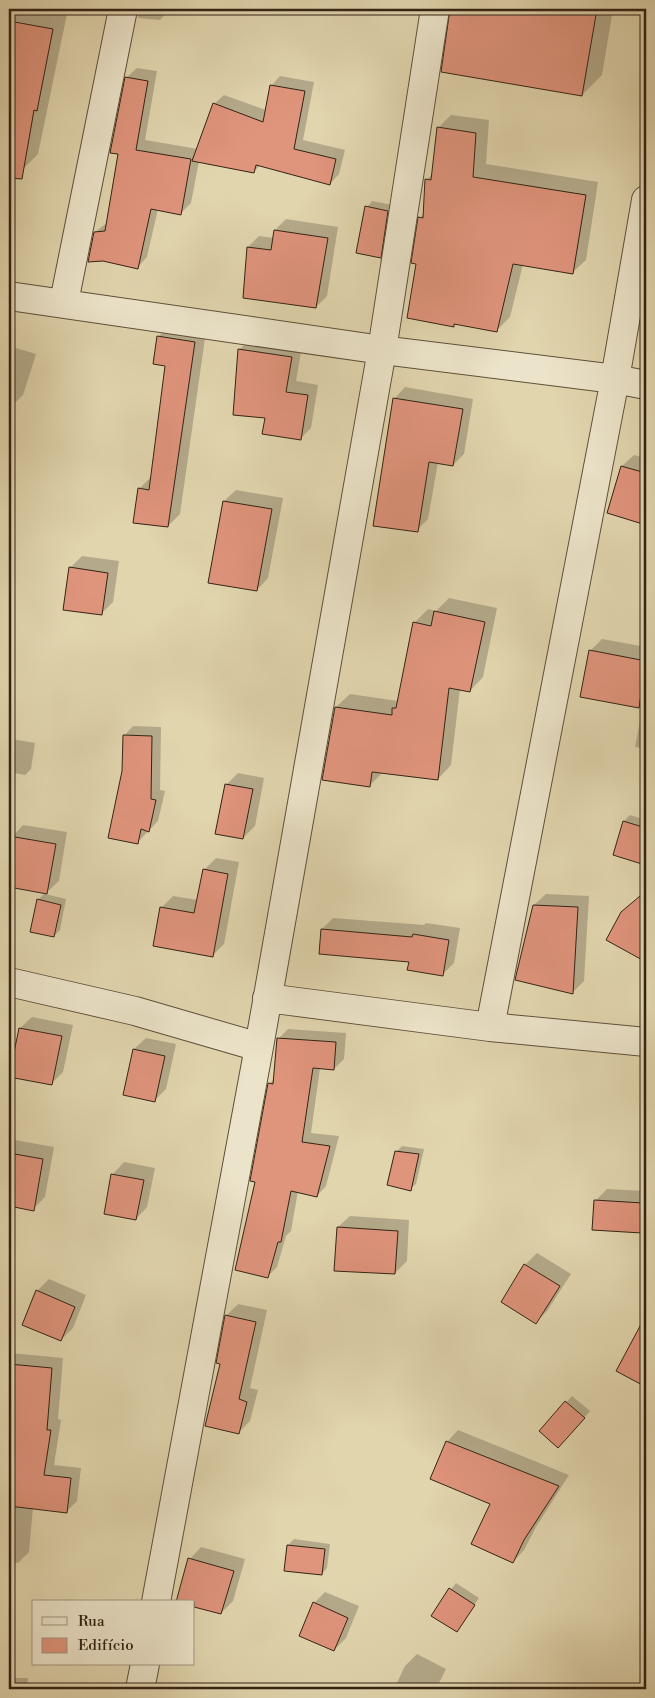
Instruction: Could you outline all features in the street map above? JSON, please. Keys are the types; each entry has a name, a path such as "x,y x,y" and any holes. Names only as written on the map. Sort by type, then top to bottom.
{"street":[{"path":"64,302 123,9"},
{"path":"156,1600 259,1047 382,350 435,9"},
{"path":"490,1027 615,378 646,200"},
{"path":"9,296 64,302 382,350 615,378 646,385"},
{"path":"9,982 135,1011 259,1047"},
{"path":"267,998 490,1027 646,1042"},
{"path":"140,1689 145,1666"}],"building":[{"path":"450,9 597,9 582,96 441,72"},
{"path":"9,21 53,29 37,111 34,110 22,179 9,178"},
{"path":"125,77 148,81 136,150 191,159 181,215 151,209 138,269 103,261 88,262 94,232 105,231 118,154 110,153"},
{"path":"270,85 305,91 294,149 336,159 330,185 256,165 254,173 192,161 213,103 263,122"},
{"path":"437,127 476,133 473,177 586,195 573,274 513,264 497,332 454,324 454,327 407,318 416,264 411,263 418,217 423,218 425,179 431,180"},
{"path":"365,206 388,211 381,258 356,253"},
{"path":"274,230 328,238 316,308 243,298 247,247 271,250"},
{"path":"157,336 195,342 168,527 133,523 138,488 149,490 165,366 153,364"},
{"path":"238,349 292,357 286,392 308,395 301,440 262,434 265,418 233,415"},
{"path":"393,398 463,409 453,466 429,462 418,532 373,526"},
{"path":"621,466 646,473 646,525 607,513"},
{"path":"223,501 272,509 257,591 208,583"},
{"path":"69,567 108,573 102,615 63,610"},
{"path":"434,611 485,622 470,692 449,688 438,780 372,772 370,787 322,780 335,707 392,715 392,708 396,708 413,622 431,626"},
{"path":"589,650 646,661 639,708 580,697"},
{"path":"123,735 152,736 151,799 156,800 149,832 141,829 138,844 108,838 122,771"},
{"path":"225,784 253,789 243,839 215,834"},
{"path":"623,821 646,828 646,849 642,864 613,855"},
{"path":"9,836 56,844 47,894 9,887"},
{"path":"203,869 228,874 213,957 153,946 160,907 194,913"},
{"path":"646,891 646,962 606,940 621,912"},
{"path":"37,899 61,905 54,937 30,932"},
{"path":"533,905 578,907 573,994 515,980"},
{"path":"321,929 412,937 413,934 449,940 443,976 407,970 409,962 319,954"},
{"path":"19,1028 62,1036 52,1085 9,1077"},
{"path":"277,1038 336,1042 334,1070 313,1068 302,1142 330,1146 317,1197 291,1191 281,1242 278,1242 268,1278 235,1270 255,1182 250,1181 268,1083 273,1084"},
{"path":"133,1049 165,1056 155,1102 123,1095"},
{"path":"395,1151 419,1154 411,1191 387,1185"},
{"path":"9,1153 43,1159 34,1211 9,1206"},
{"path":"111,1174 144,1180 136,1220 104,1214"},
{"path":"594,1200 643,1203 642,1233 592,1230"},
{"path":"337,1227 398,1231 395,1274 334,1271"},
{"path":"524,1264 560,1286 536,1324 501,1302"},
{"path":"36,1290 75,1307 61,1341 22,1325"},
{"path":"225,1315 256,1322 239,1399 247,1402 239,1434 205,1426 220,1364 216,1363"},
{"path":"646,1315 646,1387 616,1371"},
{"path":"9,1364 52,1368 47,1430 51,1430 44,1475 71,1478 67,1513 9,1506 9,1428 13,1402 9,1402"},
{"path":"565,1401 585,1418 558,1448 539,1431"},
{"path":"446,1441 559,1486 524,1540 513,1563 471,1544 490,1504 430,1479"},
{"path":"287,1545 325,1549 322,1575 284,1571"},
{"path":"188,1558 234,1571 221,1614 195,1607 195,1600 177,1600"},
{"path":"449,1588 475,1605 457,1632 431,1616"},
{"path":"313,1602 348,1618 334,1651 299,1636"}]}
